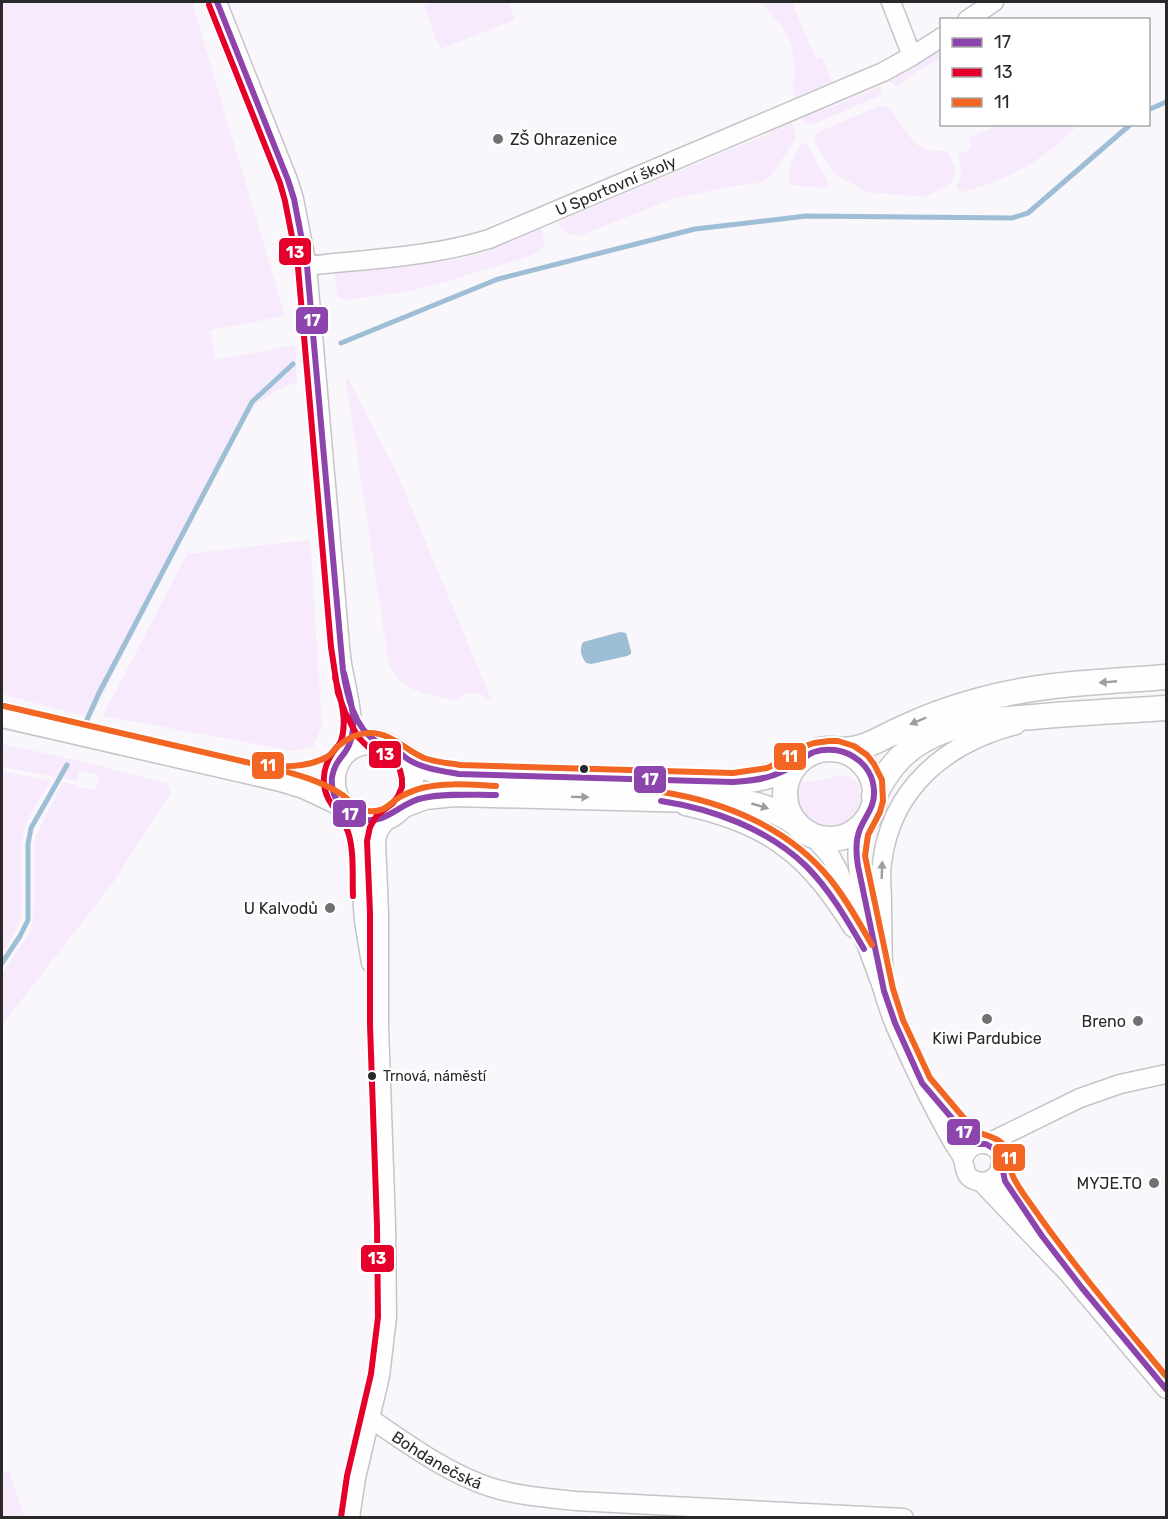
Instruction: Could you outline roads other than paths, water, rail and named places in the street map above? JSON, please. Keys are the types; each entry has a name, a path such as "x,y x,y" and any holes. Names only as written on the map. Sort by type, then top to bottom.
{"main road":[{"path":"805,830 790,816 786,806 786,784 790,774 803,758 820,750 859,749 927,717 955,707 1010,693 1067,685 1167,677"},
{"path":"874,796 882,780 901,756 922,741 950,728 983,722 1167,708"},
{"path":"2,715 281,779 304,786 343,807 357,818 367,820 378,820 425,797 455,794 734,801 748,802 774,810 822,838 843,837 861,826 868,817 873,807 874,786 871,776 858,759 839,750"},
{"path":"258,774 304,773 321,768 356,745 366,742 387,744 403,757 411,775 409,795 396,811"},
{"path":"342,756 333,772 332,782 334,792 343,807"},
{"path":"403,757 420,766 459,774 733,782 770,776 796,765"}],"street":[{"path":"217,2 288,180 297,209 307,266 340,646 352,717 352,731 342,756"},
{"path":"891,2 912,56"},
{"path":"970,18 994,2"},
{"name":"U Sportovní školy","path":"307,266 438,252 489,239 883,72 940,38"},
{"path":"351,704 363,727 376,742"},
{"path":"884,991 881,866 888,833 903,800 925,773 968,743 1005,728 1051,716"},
{"path":"639,799 669,802 698,809 747,826 783,846 803,862 836,902 866,952 884,991"},
{"path":"343,807 356,827 358,837 363,921 379,1024"},
{"path":"350,1518 356,1478 371,1419 384,1349 387,1317 376,842 378,832 396,811"},
{"path":"861,826 856,847 858,866 884,991"},
{"path":"805,830 831,857 838,870 894,1023 933,1108 963,1160 968,1176 981,1182 988,1181 995,1176 1007,1152 1020,1136 1040,1119 1058,1108"},
{"path":"963,1160 968,1150 1097,1091 1167,1074"},
{"path":"922,1083 968,1137 996,1150 1003,1175 1013,1193 1098,1309"},
{"path":"981,1182 1068,1273 1167,1389"},
{"name":"Bohdanečská","path":"371,1419 457,1473 489,1486 541,1498 904,1518"}],"water":[{"path":"620,632 626,633 631,654 591,664 586,663 581,653 583,642"}],"waterway":[{"path":"1150,109 1166,102"},
{"path":"341,343 498,279 695,229 806,216 1012,218 1028,213 1129,126"},
{"path":"86,722 99,693 252,402 293,364"},
{"path":"2,963 28,920 28,844 31,828 67,765"}],"place":[{"name":"ZŠ Ohrazenice","path":"498,139"},
{"name":"U Kalvodů","path":"330,908"},
{"name":"Kiwi Pardubice","path":"987,1019"},
{"name":"Breno","path":"1138,1021"},
{"name":"Trnová, náměstí","path":"372,1076"},
{"name":"MYJE.TO","path":"1154,1183"}]}
